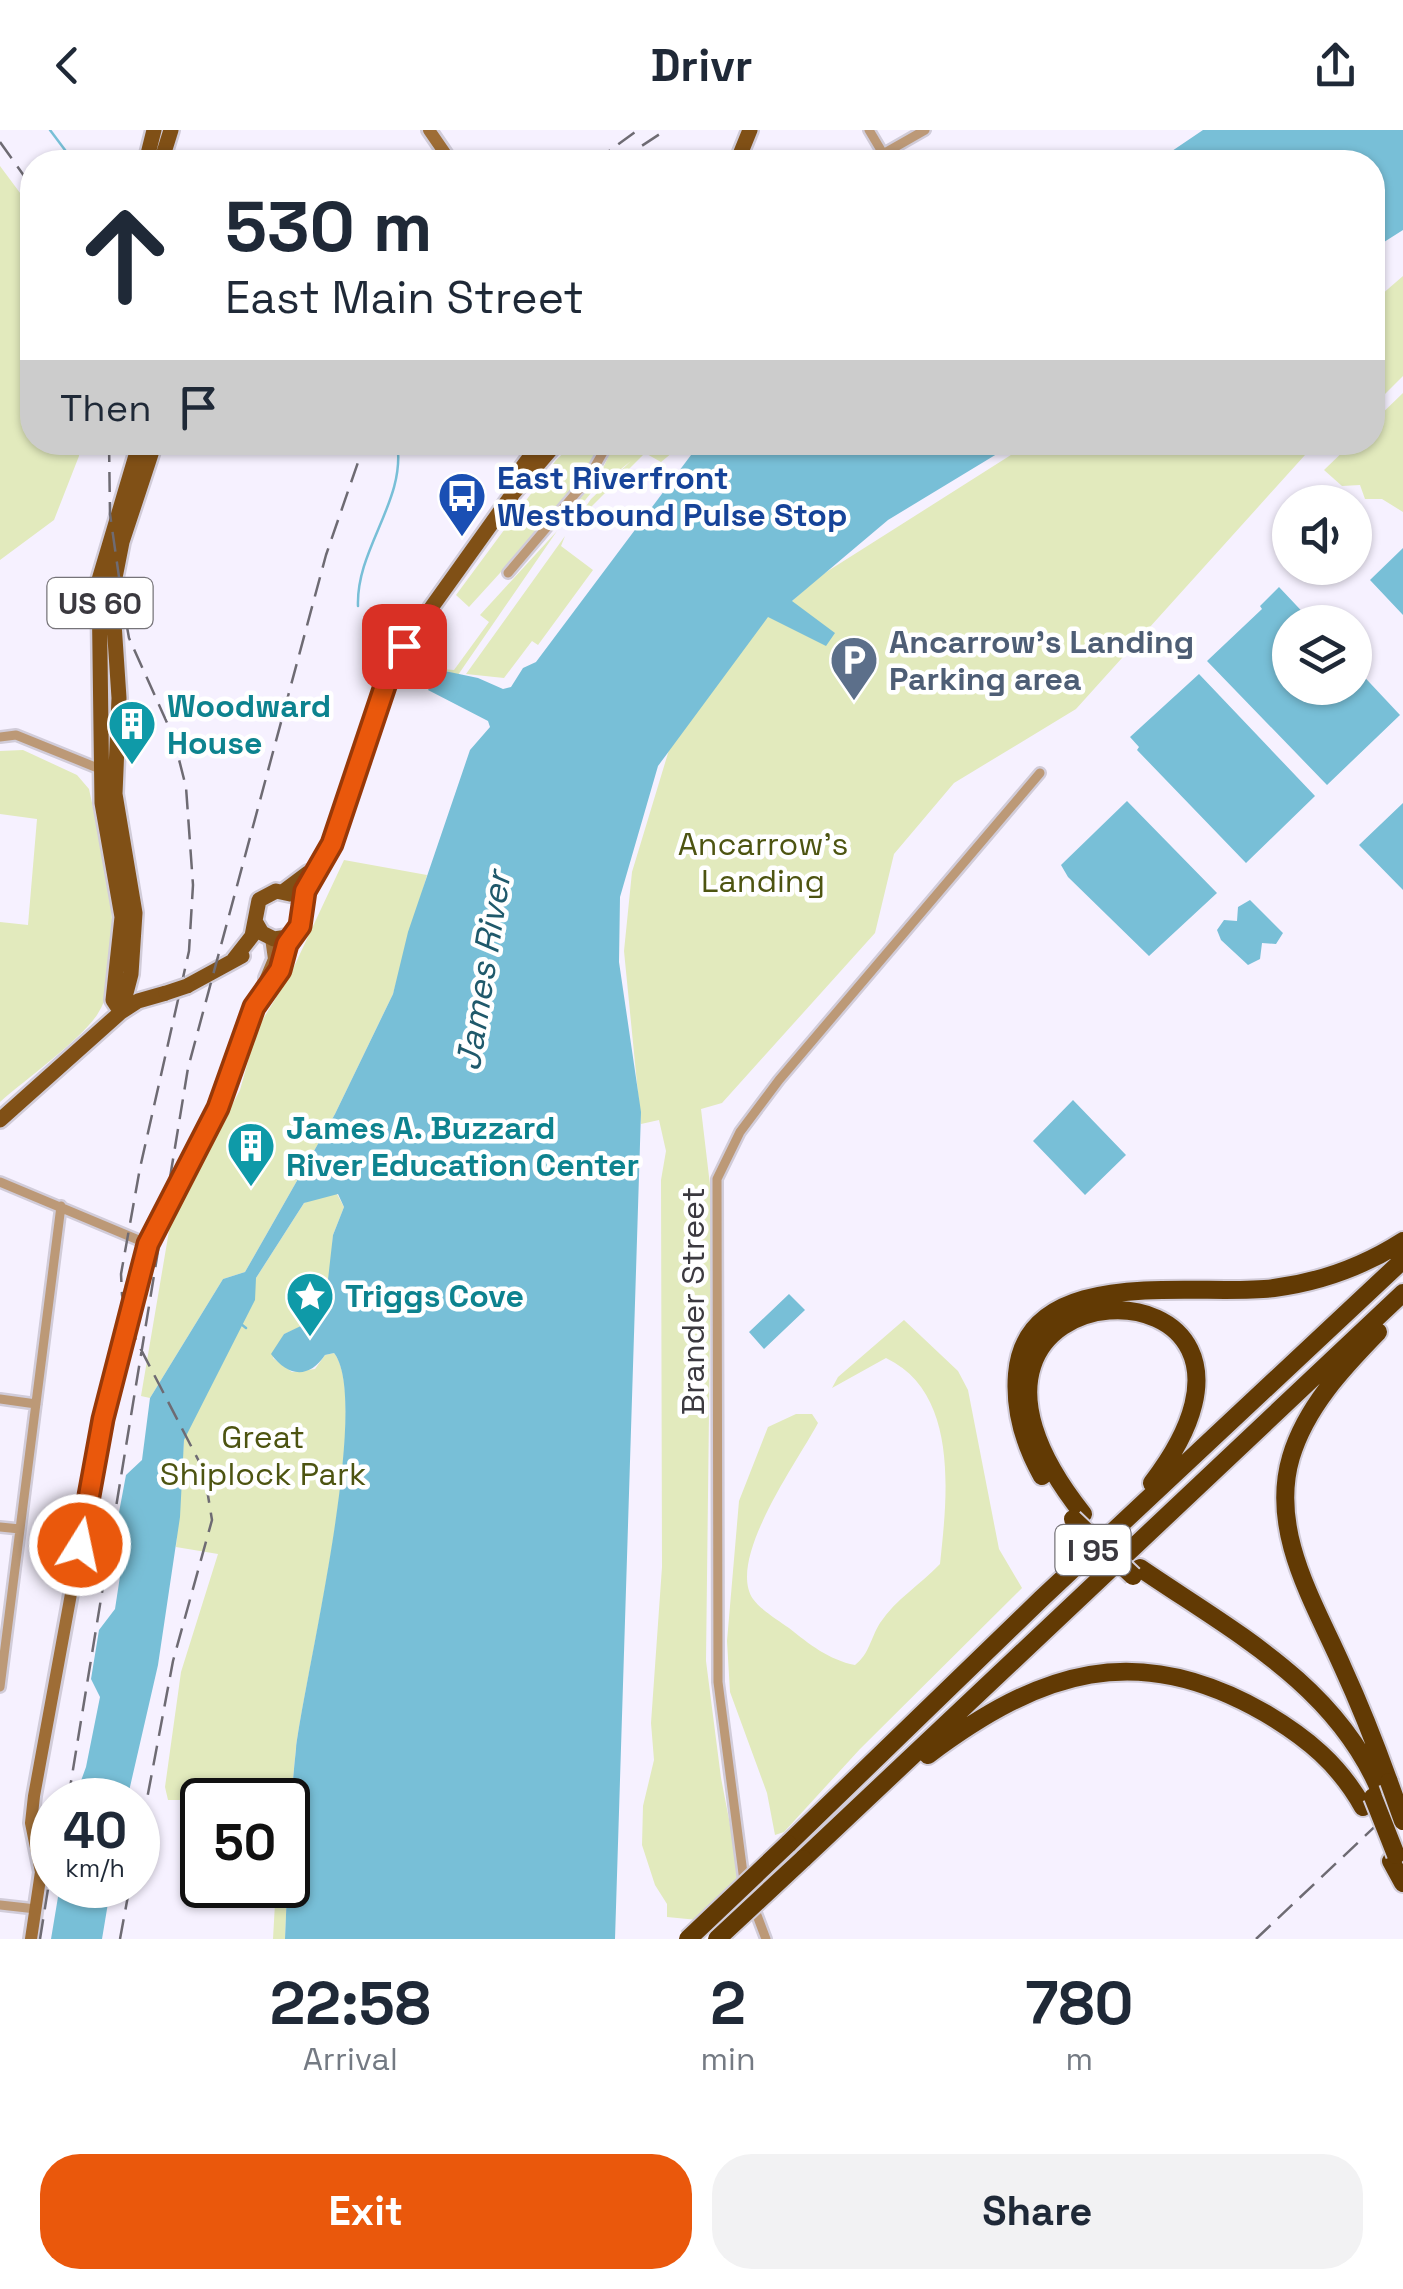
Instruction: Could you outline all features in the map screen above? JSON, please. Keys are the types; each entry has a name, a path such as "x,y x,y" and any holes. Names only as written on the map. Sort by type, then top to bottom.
{"highway":[{"path":"1376,1794 1352,1736 1314,1693 1262,1652 1137,1572 1078,1516 1034,1462 1016,1399 1021,1350 1054,1312 1080,1299 1126,1292 1232,1292 1294,1285 1364,1263 1403,1241"},
{"name":"I 95","path":"688,1939 1066,1575 1403,1260"},
{"name":"I 95","path":"717,1939 1403,1294"},
{"path":"1403,1306 1345,1366 1312,1410 1296,1441 1285,1488 1288,1534 1398,1858 1403,1883"},
{"path":"1066,1575 1150,1486 1193,1418 1197,1387 1188,1352 1169,1327 1137,1310 1100,1308 1079,1314 1048,1340 1034,1367 1031,1406 1038,1439 1078,1516"},
{"path":"834,1830 929,1754 1001,1706 1070,1677 1112,1670 1149,1671 1191,1680 1248,1704 1294,1730 1403,1820"}],"main road":[{"name":"US 60","path":"121,1012 131,974 135,913 107,772 99,580 136,455"},
{"name":"US 60","path":"107,772 119,721 113,578 151,455"},
{"path":"284,892 303,880 324,845 393,649 531,455"},
{"path":"31,1939 41,1872 31,1823 34,1796 103,1419 148,1244 226,1086 254,1007 280,970 292,935 302,921 306,888 335,837 396,657 514,492 545,455"},
{"path":"234,959 250,940 259,900 270,892 293,896 302,910"},
{"path":"226,1086 248,1006 273,964 271,938 255,921"},
{"path":"0,1120 138,1001 186,986 271,938 292,935"}],"street":[{"path":"897,150 924,130"},
{"path":"508,573 584,484 601,455"},
{"path":"0,737 16,735 107,772"},
{"name":"Brander Street","path":"766,1939 744,1881 718,1682 717,1178 740,1132 779,1080 1040,773"},
{"path":"0,1182 148,1244"},
{"path":"0,1686 61,1206"},
{"path":"0,1399 36,1404"},
{"path":"0,1527 20,1530"},
{"path":"0,1905 36,1909"}],"green space":[{"path":"0,166 20,193 20,455 79,455 54,520 0,560"},
{"path":"1403,276 1403,376 1385,394 1385,292"},
{"path":"1403,393 1403,512 1382,499 1372,499 1372,485 1341,485 1324,470 1340,455 1385,455 1385,410"},
{"path":"561,455 595,455 572,494 469,607 456,595"},
{"path":"609,455 643,455 573,525 591,499 631,461 591,493 567,522 565,517 599,476"},
{"path":"649,455 669,455 661,462"},
{"name":"Ancarrow's Landing","path":"1011,455 1305,455 1278,485 1272,485 1272,492 1076,709 954,783 894,854 875,933 722,1103 701,1109 710,1185 711,1247 706,1661 721,1778 740,1876 698,1920 667,1917 667,1904 655,1885 642,1845 643,1806 654,1760 651,1723 662,1567 661,1180 666,1151 659,1120 641,1124 624,951 632,872 675,730 768,616 834,633 791,602 820,576"},
{"path":"557,531 458,675 441,669 454,670 489,622 480,615"},
{"path":"565,536 561,546 593,570 538,645 532,641 504,678 466,674"},
{"path":"23,750 77,775 89,789 111,904 112,966 107,993 89,1025 0,1102 0,922 28,925 37,819 0,814 0,751"},
{"path":"344,860 427,875 393,994 335,1114 245,1272 223,1279 150,1398 141,1396 171,1219 240,1090 257,1029 291,973"},
{"name":"Great Shiplock Park","path":"329,1193 337,1194 344,1207 333,1235 328,1307 319,1319 284,1334 273,1358 292,1372 315,1369 325,1355 334,1353 344,1381 346,1426 333,1543 294,1778 180,1778 180,1800 168,1800 165,1787 181,1672 218,1554 176,1547 184,1440 256,1278 304,1203"},
{"path":"904,1320 958,1371 968,1390 999,1549 1022,1588 860,1749 784,1832 775,1835 767,1793 730,1692 727,1641 739,1501 768,1427 796,1414 812,1414 818,1423 756,1536 747,1582 753,1599 765,1611 820,1651 855,1665 864,1656 886,1614 940,1564 946,1479 937,1421 927,1396 910,1374 886,1358 832,1388 838,1377"},
{"path":"275,1908 286,1908 285,1939 273,1939"}],"water":[{"path":"1203,130 1403,130 1403,230 1385,241 1385,150 1173,150"},
{"name":"James River","path":"691,455 995,455 888,520 792,601 835,633 826,646 768,617 658,766 620,897 619,962 641,1112 615,1939 285,1939 286,1908 310,1908 310,1778 294,1778 341,1481 344,1381 334,1353 298,1372 284,1367 271,1354 284,1334 324,1315 333,1235 344,1207 338,1194 304,1203 256,1278 255,1300 184,1440 180,1517 158,1665 132,1778 82,1778 100,1697 91,1679 99,1630 115,1609 124,1550 114,1539 126,1475 142,1460 150,1398 223,1279 245,1272 335,1114 393,994 408,932 470,750 490,727 488,721 428,690 440,670 478,678 503,689 511,687 523,668 536,662"},
{"path":"1403,548 1403,615 1372,582"},
{"path":"1279,587 1296,605 1272,605 1272,705 1372,705 1372,685 1400,715 1327,785 1207,661 1262,609 1260,606"},
{"path":"1199,674 1315,796 1246,863 1137,750 1139,747 1130,737"},
{"path":"1127,801 1217,893 1149,956 1068,877 1061,865"},
{"path":"1403,803 1403,890 1359,845"},
{"path":"1250,900 1283,933 1276,944 1262,943 1260,959 1248,965 1221,940 1217,930 1224,920 1237,921 1238,907"},
{"path":"1073,1100 1126,1155 1085,1195 1033,1141"},
{"path":"789,1294 805,1310 764,1349 749,1332"},
{"path":"56,1908 107,1908 102,1939 51,1939"}],"waterway":[{"path":"50,130 65,150"},
{"path":"358,606 365,564 395,484 398,455"},
{"path":"241,1324 246,1328"}],"railway":[{"path":"610,150 638,130"},
{"path":"635,150 666,130"},
{"path":"0,142 20,170"},
{"path":"109,455 110,514 129,638 173,736 186,787 193,885 189,951 140,1168 121,1274 122,1295 134,1336 204,1471 212,1520 173,1661 151,1778"},
{"path":"72,1778 188,1068 326,555 361,455"},
{"path":"1256,1939 1403,1800"},
{"path":"40,1939 45,1908"},
{"path":"120,1939 126,1908"}],"place":[{"name":"East Riverfront Westbound Pulse Stop","path":"462,538"},
{"name":"Ancarrow's Landing Parking area","path":"854,702"},
{"name":"Woodward House","path":"132,766"},
{"name":"James A. Buzzard River Education Center","path":"251,1188"},
{"name":"Triggs Cove","path":"310,1338"}],"route":[{"path":"80,1545 103,1419 148,1244 218,1108 254,1007 280,970 287,944 300,926 305,891 332,844 389,674 404,646"}]}
